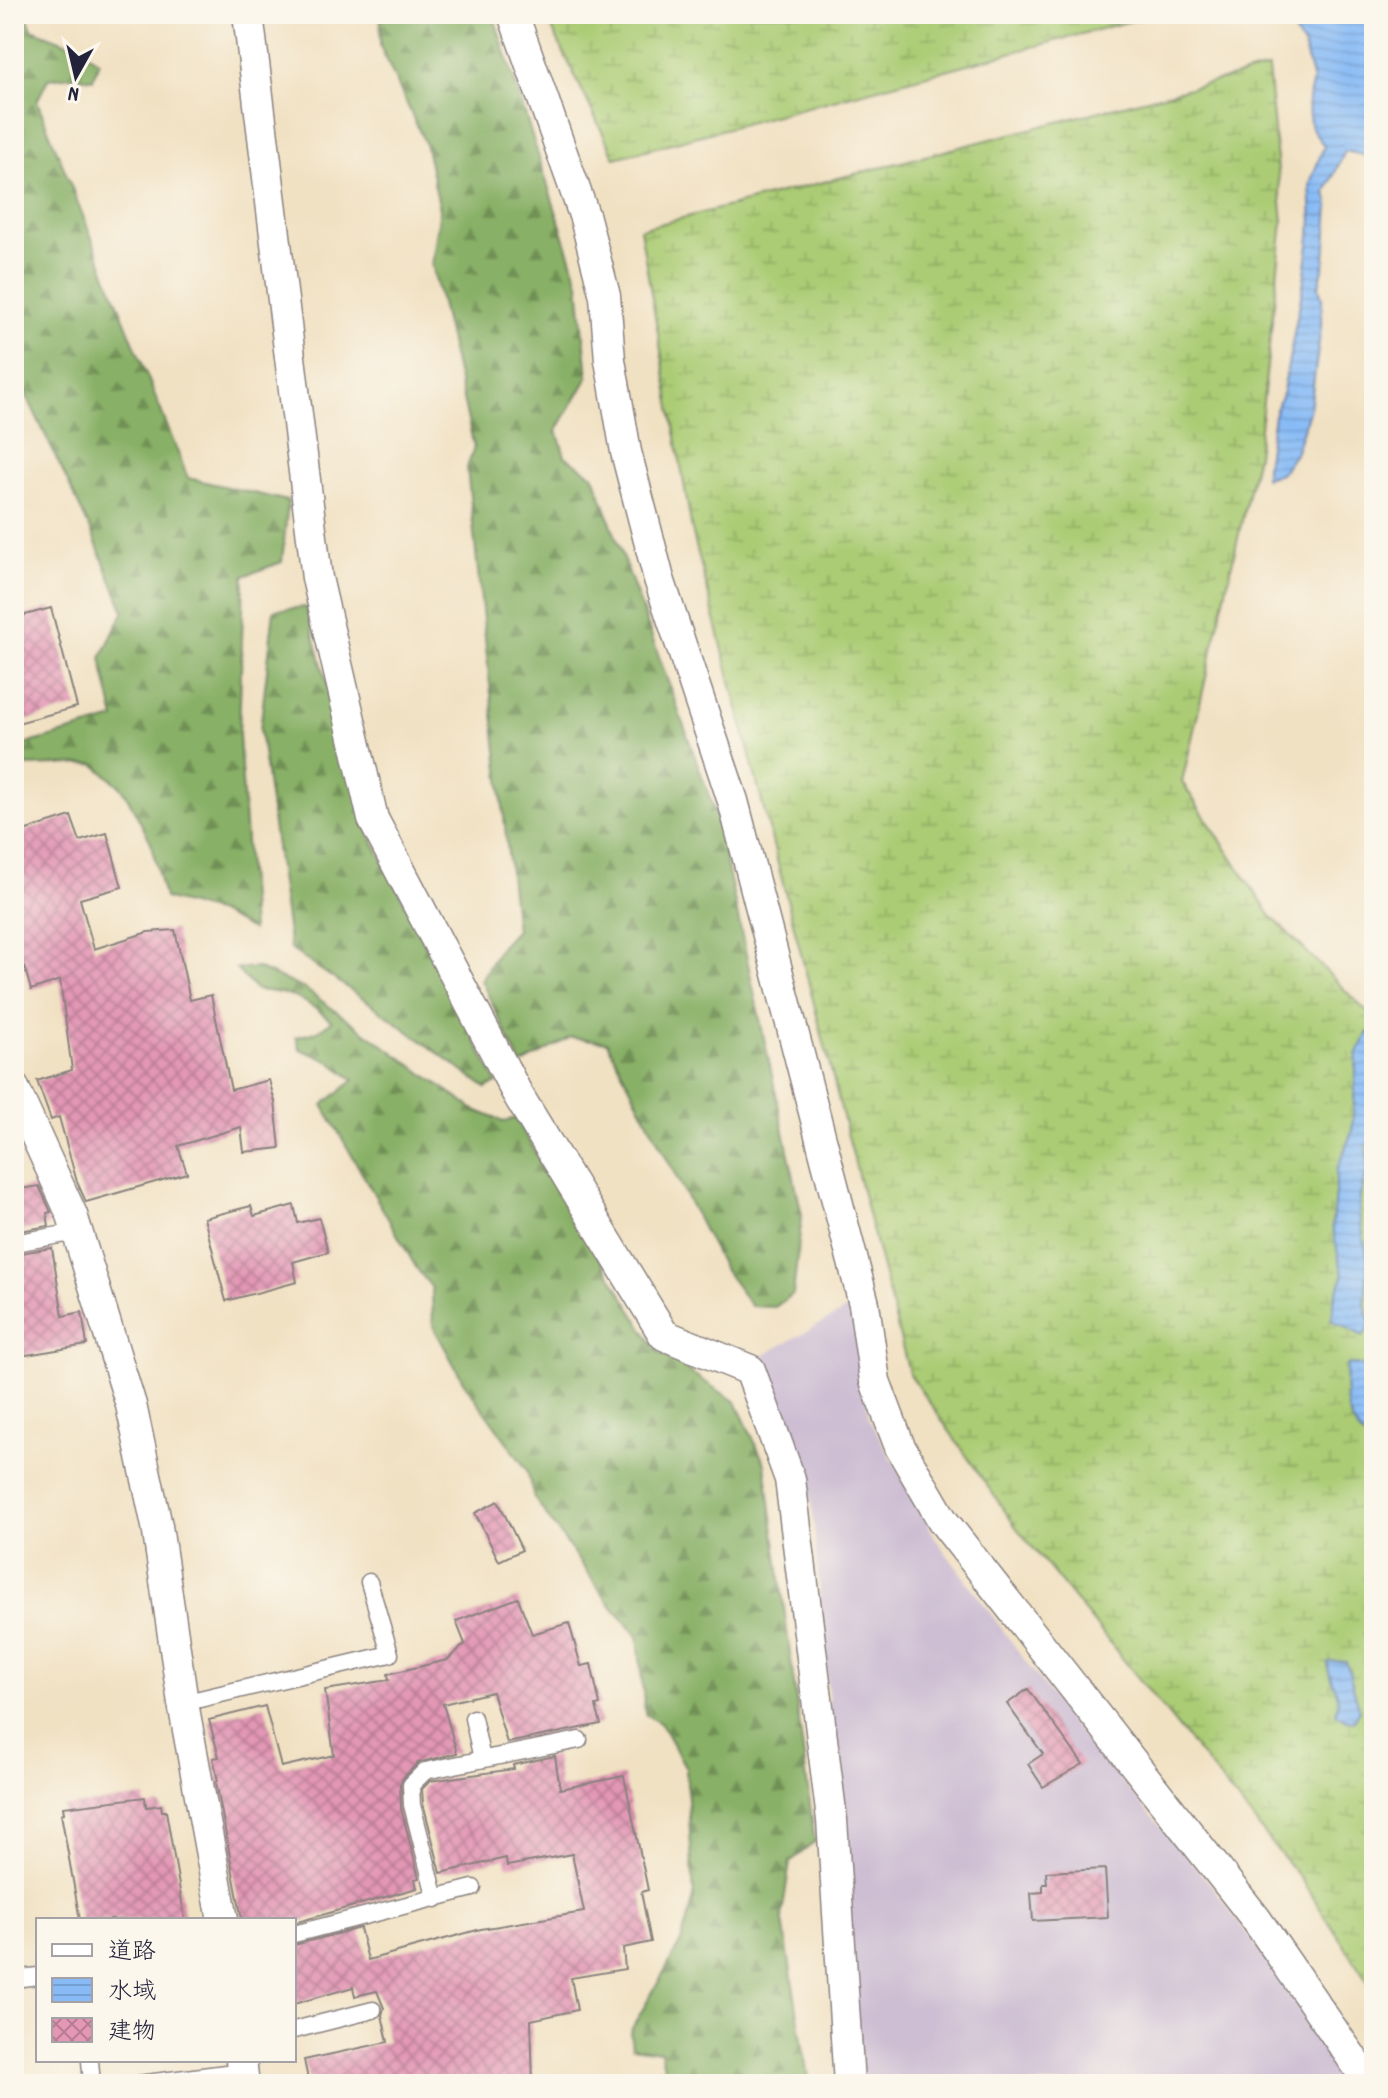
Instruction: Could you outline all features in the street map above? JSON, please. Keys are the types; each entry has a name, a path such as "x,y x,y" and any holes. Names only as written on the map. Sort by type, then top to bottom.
{"street":[{"path":"248,14 317,578 373,819 518,1095 664,1335 750,1370 790,1479 832,1820 849,2084"},
{"path":"513,14 585,218 605,296 610,360 626,452 659,579 733,801 854,1261 864,1304 875,1381 900,1447 943,1521 1256,1919 1370,2084"},
{"path":"14,1088 77,1232 131,1405 157,1526 183,1703 223,1918"}],"lane":[{"path":"14,1243 77,1232"},
{"path":"183,1703 390,1654 369,1582"},
{"path":"473,1718 482,1759"},
{"path":"436,1899 412,1805 411,1785 425,1771 579,1740"},
{"path":"296,1934 473,1888"},
{"path":"14,1979 36,1976"},
{"path":"296,2029 373,2010"},
{"path":"90,2062 92,2084"},
{"path":"138,2084 226,2073 243,2074"}],"shaded area":[{"path":"853,1306 869,1418 938,1542 1071,1723 1212,1886 1325,2040 1350,2084 862,2084 812,1503 762,1356"}],"green space":[{"path":"14,14 26,14 32,29 80,48 99,62 93,79 71,76 48,79 37,101 188,478 288,501 282,562 244,576 239,735 252,930 219,913 164,898 151,842 123,789 94,764 25,766 19,746 115,719 101,658 124,611 92,533 14,369"},
{"path":"381,14 493,14 579,283 588,377 557,430 565,456 594,476 716,815 802,1215 793,1294 775,1307 751,1306 723,1268 607,1042 571,1037 521,1065 481,980 500,947 516,930 467,468 474,447 432,264 440,209 425,143 380,46"},
{"path":"545,14 1157,14 615,158"},
{"path":"1268,68 1283,222 1257,455 1182,782 1270,915 1374,1019 1374,1991 1301,1879 1016,1527 909,1373 692,530 640,229"},
{"path":"306,607 367,829 497,1083 486,1088 290,949 260,730 274,610"},
{"path":"257,968 305,989 473,1109 504,1122 515,1118 656,1350 736,1402 765,1464 815,1842 790,1862 782,1915 809,2084 667,2084 661,2051 632,2047 630,2032 681,1942 694,1898 686,1768 661,1724 645,1714 638,1636 609,1603 534,1498 527,1470 463,1381 433,1326 432,1288 417,1269 323,1105 354,1080 329,1061 300,1049 296,1037 316,1032 332,1021 297,998 256,990 236,969"}],"water":[{"path":"1297,14 1374,14 1374,167 1364,155 1345,151 1326,192 1329,205 1325,260 1319,286 1321,327 1310,408 1295,454 1280,474 1264,478 1274,415 1283,391 1304,281 1312,223 1310,183 1324,146 1310,125 1308,99 1313,81 1303,44 1294,33"},
{"path":"1368,1032 1374,1035 1374,1136 1366,1146 1368,1168 1360,1196 1359,1214 1368,1259 1365,1305 1371,1325 1363,1336 1332,1320 1335,1295 1343,1277 1332,1226 1337,1169 1352,1132 1357,1055"},
{"path":"1355,1364 1374,1370 1374,1435 1370,1442 1355,1426 1348,1408 1345,1387 1347,1365"},
{"path":"1328,1662 1346,1662 1348,1668 1360,1710 1354,1721 1336,1713 1338,1697 1328,1669"}],"building":[{"path":"51,608 77,707 14,724 14,618"},
{"path":"71,816 80,841 107,833 122,887 80,899 94,949 148,932 175,930 190,1000 211,995 231,1090 269,1080 275,1102 280,1148 244,1152 241,1127 178,1146 187,1173 86,1202 77,1182 59,1117 51,1120 37,1081 72,1070 60,980 31,990 14,930 14,834"},
{"path":"39,1186 51,1212 47,1213 49,1226 14,1232 14,1190"},
{"path":"294,1205 298,1223 319,1218 328,1252 293,1262 297,1282 226,1301 204,1218 251,1206 254,1216"},
{"path":"52,1248 63,1316 82,1312 87,1345 14,1357 14,1254"},
{"path":"498,1501 522,1550 499,1561 475,1513"},
{"path":"518,1598 532,1634 569,1623 581,1666 591,1664 601,1724 507,1743 492,1692 443,1704 457,1753 418,1763 400,1785 401,1808 419,1878 415,1879 417,1888 296,1922 296,1918 242,1918 216,1782 213,1758 219,1757 209,1720 265,1706 281,1767 334,1755 325,1690 389,1680 388,1674 447,1660 465,1644 456,1621"},
{"path":"1028,1689 1083,1764 1043,1787 1028,1764 1043,1754 1007,1704"},
{"path":"555,1756 560,1789 624,1776 648,1890 641,1892 651,1942 623,1948 625,1969 571,1978 577,2010 531,2020 533,2084 309,2084 304,2060 388,2042 382,2015 384,2008 377,1991 355,1996 353,1987 296,2003 296,1944 360,1928 368,1960 481,1929 584,1912 572,1854 507,1866 506,1858 441,1873 422,1789 430,1781 514,1769 513,1765"},
{"path":"145,1797 146,1807 161,1805 162,1811 166,1811 185,1918 80,1918 61,1814 64,1813 63,1807"},
{"path":"1105,1869 1108,1917 1033,1921 1031,1893 1043,1892 1043,1884 1047,1884 1046,1872"}]}
